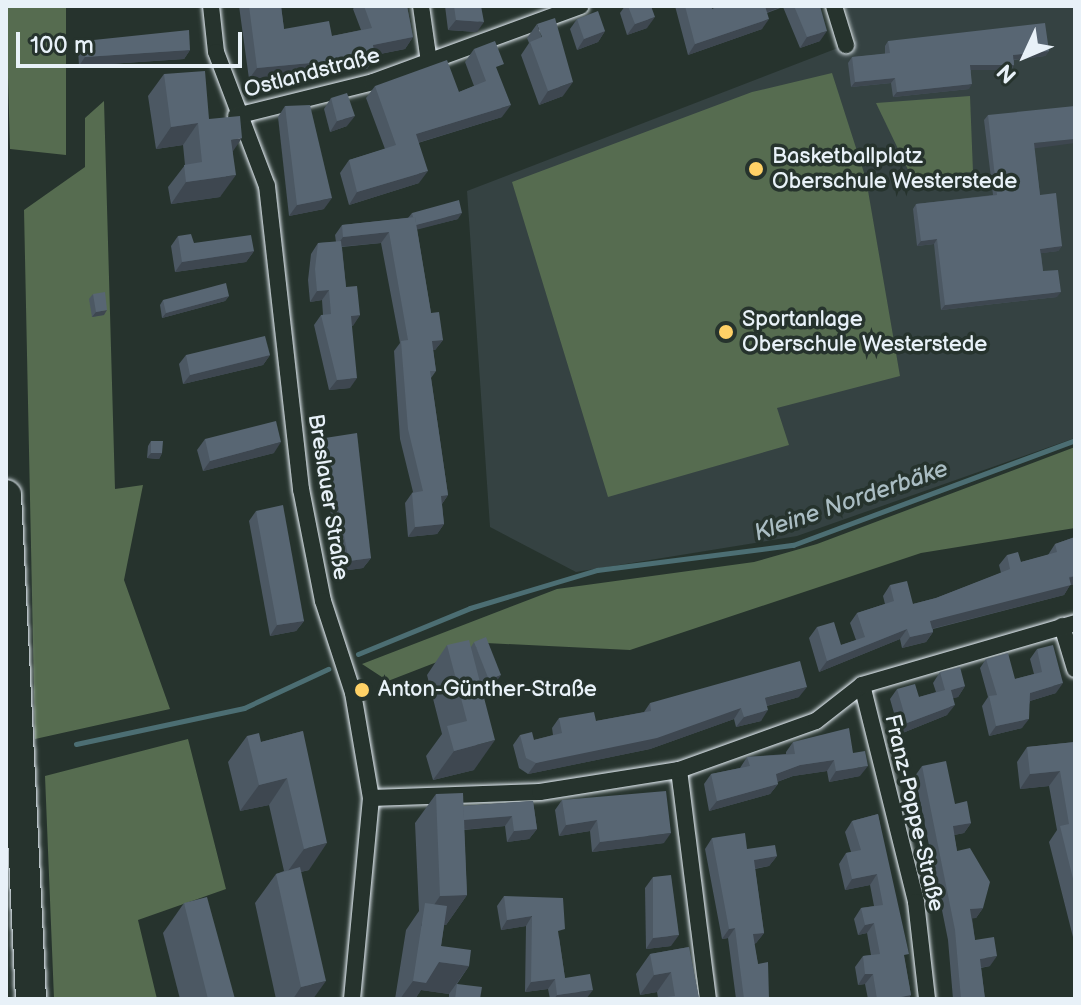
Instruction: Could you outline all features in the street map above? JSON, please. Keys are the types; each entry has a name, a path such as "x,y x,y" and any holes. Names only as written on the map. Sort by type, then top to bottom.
{"highway":[{"path":"6,495 31,999"}],"street":[{"name":"Breslauer Straße","path":"211,6 216,52 240,115 274,230 301,489 348,678 371,798 352,999"},
{"path":"421,6 429,62"},
{"name":"Ostlandstraße","path":"240,115 429,62 581,6"},
{"path":"834,6 846,45"},
{"path":"371,798 540,792 679,770 816,721 862,685 1069,624 1075,669"},
{"name":"Franz-Poppe-Straße","path":"862,685 916,902 927,999"},
{"path":"679,770 708,999"}],"shaded area":[{"path":"845,6 1075,6 1075,438 797,536 576,572 490,527 467,191 856,41"}],"green space":[{"path":"6,6 66,6 66,155 10,149"},
{"name":"Sportanlage Oberschule Westerstede","path":"832,73 866,179 900,376 777,408 789,445 608,497 512,182 752,92"},
{"path":"970,96 973,172 912,178 876,103"},
{"path":"104,101 115,489 143,485 124,580 170,709 35,739 24,210 85,167 85,118"},
{"path":"1075,447 1075,528 921,553 630,650 486,643 388,681 362,664 557,589 754,562 817,544"},
{"path":"188,739 226,889 138,920 157,999 54,999 45,776"}],"building":[{"path":"249,6 281,6 284,29 329,21 332,36 372,28 364,6 407,6 413,37 373,45 375,57 257,68"},
{"path":"454,6 481,6 484,22 456,20"},
{"path":"628,6 651,6 655,17 635,24"},
{"path":"685,6 711,6 712,9 720,6 765,6 769,19 695,44"},
{"path":"794,6 820,6 827,31 807,37"},
{"path":"598,11 605,31 584,39 577,19"},
{"path":"555,18 573,82 548,91 530,42 542,37 537,24"},
{"path":"1045,23 1049,51 1013,55 1014,65 970,65 972,84 897,92 895,78 855,82 852,57 890,53 888,41"},
{"path":"189,30 190,50 85,57 84,41"},
{"path":"495,41 504,64 496,67 511,105 416,134 428,171 357,192 349,160 396,145 375,86 447,60 459,92 486,81 474,49"},
{"path":"205,71 209,119 240,116 242,138 231,140 236,175 186,182 184,165 202,162 198,123 171,127 164,74"},
{"path":"347,93 355,116 337,121 331,98"},
{"path":"310,105 332,198 297,205 285,106"},
{"path":"1075,106 1075,139 1034,143 1040,195 1056,193 1062,246 1040,249 1043,271 1058,270 1061,292 945,305 937,239 921,241 916,204 997,195 988,115"},
{"path":"459,200 462,213 416,225 412,213"},
{"path":"415,217 431,313 439,312 443,340 432,341 436,371 430,371 448,495 441,496 444,524 415,527 412,493 423,491 408,429 401,341 408,340 389,232 343,237 342,225"},
{"path":"191,234 194,243 251,235 254,251 182,262 178,236"},
{"path":"341,241 346,287 357,286 360,315 351,316 357,378 337,380 321,315 331,314 329,290 317,291 315,269 318,243"},
{"path":"226,283 229,296 166,313 163,300"},
{"path":"105,292 107,310 96,312 93,294"},
{"path":"265,336 270,355 190,375 186,355"},
{"path":"276,421 281,442 210,461 205,439"},
{"path":"357,433 371,558 349,561 325,438"},
{"path":"151,441 163,441 162,453 151,453"},
{"path":"283,505 304,621 277,625 256,511"},
{"path":"1075,537 1075,576 1069,577 1071,585 930,621 933,632 910,637 907,629 827,661 817,627 834,622 841,645 865,637 857,613 894,601 890,585 907,581 913,604 1010,569 1007,555 1018,552 1021,562 1057,552 1055,544"},
{"path":"486,637 501,675 489,680 474,642"},
{"path":"469,640 495,740 454,751 447,726 467,721 447,645"},
{"path":"1053,645 1063,683 1030,693 1029,719 996,726 989,696 997,695 986,659 1008,653 1015,679 1042,672 1037,649"},
{"path":"800,661 807,687 765,698 768,710 744,717 741,708 657,738 536,763 526,758 520,735 532,732 534,740 562,733 559,718 594,712 596,721 651,711 650,703"},
{"path":"960,667 965,686 951,690 955,705 907,723 897,689 915,684 919,697 945,690 940,672"},
{"path":"849,728 853,753 865,751 868,766 836,771 834,760 800,765 776,774 778,784 717,801 711,774 750,766 747,757 795,754 793,742"},
{"path":"303,731 327,843 304,849 287,778 259,785 247,736 259,733 261,742"},
{"path":"1075,742 1075,887 1060,826 1069,824 1060,771 1030,774 1027,747"},
{"path":"946,761 955,804 967,801 971,823 953,826 957,851 970,848 990,882 983,908 970,909 975,940 994,937 997,956 980,959 985,999 961,999 955,930 922,766"},
{"path":"666,791 671,833 600,842 597,820 566,825 562,800"},
{"path":"463,793 467,895 440,896 436,794"},
{"path":"533,801 537,829 514,831 512,816 464,820 463,806"},
{"path":"878,814 909,954 904,955 911,995 891,999 877,999 873,974 865,974 863,956 880,954 874,923 865,925 861,908 883,905 877,874 852,879 846,853 861,850 852,821"},
{"path":"745,833 747,849 775,845 777,856 754,860 764,933 753,934 758,964 768,962 769,999 744,999 735,928 729,929 712,838"},
{"path":"300,867 326,981 301,987 276,874"},
{"path":"671,875 679,935 653,938 653,877"},
{"path":"504,896 563,898 565,929 558,931 565,978 590,974 593,990 557,995 555,979 531,982 532,916 507,920"},
{"path":"207,897 235,999 208,999 184,903"},
{"path":"425,903 447,906 441,946 471,950 469,966 439,962 426,983 413,981"},
{"path":"689,947 699,999 651,999 675,996 671,972 654,975 650,954"},
{"path":"457,984 482,987 480,999 455,999"}],"waterway":[{"name":"Kleine Norderbäke","path":"358,654 470,608 597,570 793,545 1075,440"},
{"name":"Kleine Norderbäke","path":"76,744 244,708 328,669"}],"place":[{"name":"Basketballplatz Oberschule Westerstede","path":"756,169"},
{"name":"Sportanlage Oberschule Westerstede","path":"726,332"},
{"name":"Anton-Günther-Straße","path":"362,690"}]}
